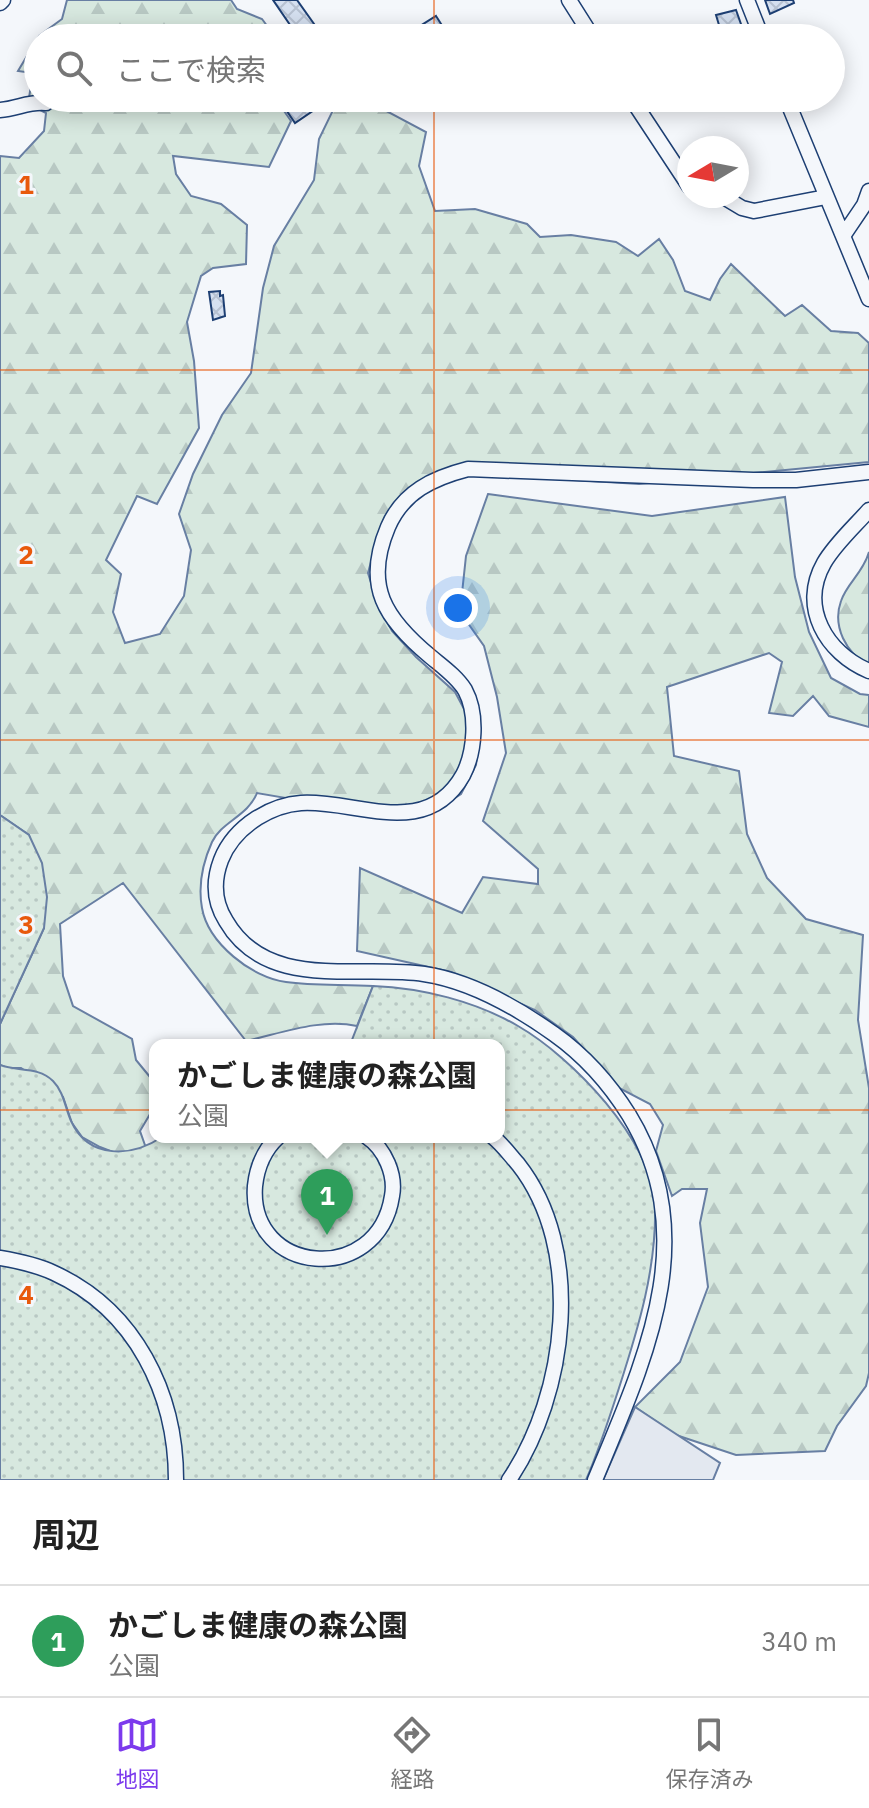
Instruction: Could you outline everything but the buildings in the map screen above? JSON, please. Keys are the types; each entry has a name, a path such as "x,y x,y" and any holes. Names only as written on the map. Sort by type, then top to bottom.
{"street":[{"path":"569,0 584,24"},
{"path":"747,0 756,24"},
{"path":"0,110 24,105"},
{"path":"640,112 677,168"},
{"path":"792,112 869,299"},
{"path":"742,208 754,211 826,197"},
{"path":"843,236 867,200"},
{"path":"595,1480 651,1333 663,1280 665,1227 658,1180 642,1137 607,1082 564,1041 509,1005 479,991 429,975 298,969 254,952 233,933 219,908 216,882 219,867 239,832 276,808 302,802 389,813 419,809 448,796 464,773 471,757 470,700 458,680 422,650 392,618 384,606 375,575 376,562 390,522 403,502 427,482 468,469 655,478 796,480 869,472"},
{"path":"869,510 825,561 815,588 814,601 816,622 826,637 850,660 869,671"},
{"path":"273,1143 265,1152 256,1177 254,1197 259,1215 268,1232 293,1254 321,1259 358,1251 382,1227 391,1207 393,1189 386,1158 372,1143"},
{"path":"498,1143 531,1181 545,1207 555,1240 560,1277 558,1339 547,1395 526,1450 509,1480"},
{"path":"0,1258 31,1264 77,1286 106,1308 138,1343 164,1399 171,1426 176,1480"}],"green space":[{"path":"67,0 231,0 237,9 262,19 266,24 55,24 62,19"},
{"path":"285,112 291,121 269,167 173,156 176,174 191,196 221,204 247,225 246,264 213,268 201,276 187,322 194,361 199,428 157,504 137,496 106,560 121,574 113,612 125,643 160,634 184,596 191,550 179,514 193,474 222,415 251,373 263,288 274,246 314,180 319,139 332,112 388,112 426,132 419,166 435,211 475,209 527,224 540,237 571,235 616,242 638,256 659,239 673,260 685,291 710,300 731,264 785,316 802,305 831,331 858,333 869,343 869,462 639,484 475,474 448,479 423,491 379,532 368,573 377,602 392,631 455,692 479,737 476,765 461,794 439,808 397,817 257,793 247,808 212,842 202,874 201,900 206,921 222,946 246,966 273,979 307,984 373,986 357,1026 316,1025 244,1039 123,883 60,924 63,976 73,1006 132,1039 136,1060 149,1076 149,1116 140,1131 146,1148 118,1154 82,1137 72,1123 63,1097 21,1068 0,1065 0,1024 44,928 29,835 0,815 0,156 19,158 44,131 46,113"},
{"path":"488,494 652,516 785,497 795,577 809,632 831,678 860,694 869,695 869,727 829,716 813,696 793,716 769,713 782,662 769,653 667,687 674,756 739,771 747,834 767,878 806,919 863,935 858,1020 869,1088 869,1373 866,1386 837,1426 825,1451 736,1455 676,1435 635,1407 680,1362 708,1287 700,1223 707,1189 682,1189 672,1196 656,1151 663,1125 650,1104 619,1088 573,1037 535,1010 451,972 357,951 360,868 462,913 483,877 538,884 538,869 483,821 506,753 497,697 484,646 460,612 466,556"},
{"path":"869,552 869,665 848,647 838,620 841,601"},
{"path":"0,815 29,835 42,863 47,897 44,928 0,1024"},
{"path":"373,986 448,997 484,1009 518,1026 562,1058 606,1103 640,1154 655,1204 653,1251 626,1366 586,1480 0,1480 0,1065 47,1076 60,1090 79,1134 89,1143 112,1151 125,1151 152,1143 505,1143 505,1039 352,1039"}],"shaded area":[{"path":"635,1407 720,1463 713,1480 603,1480"}],"place":[{"name":"かごしま健康の森公園","path":"327,1235"}]}
